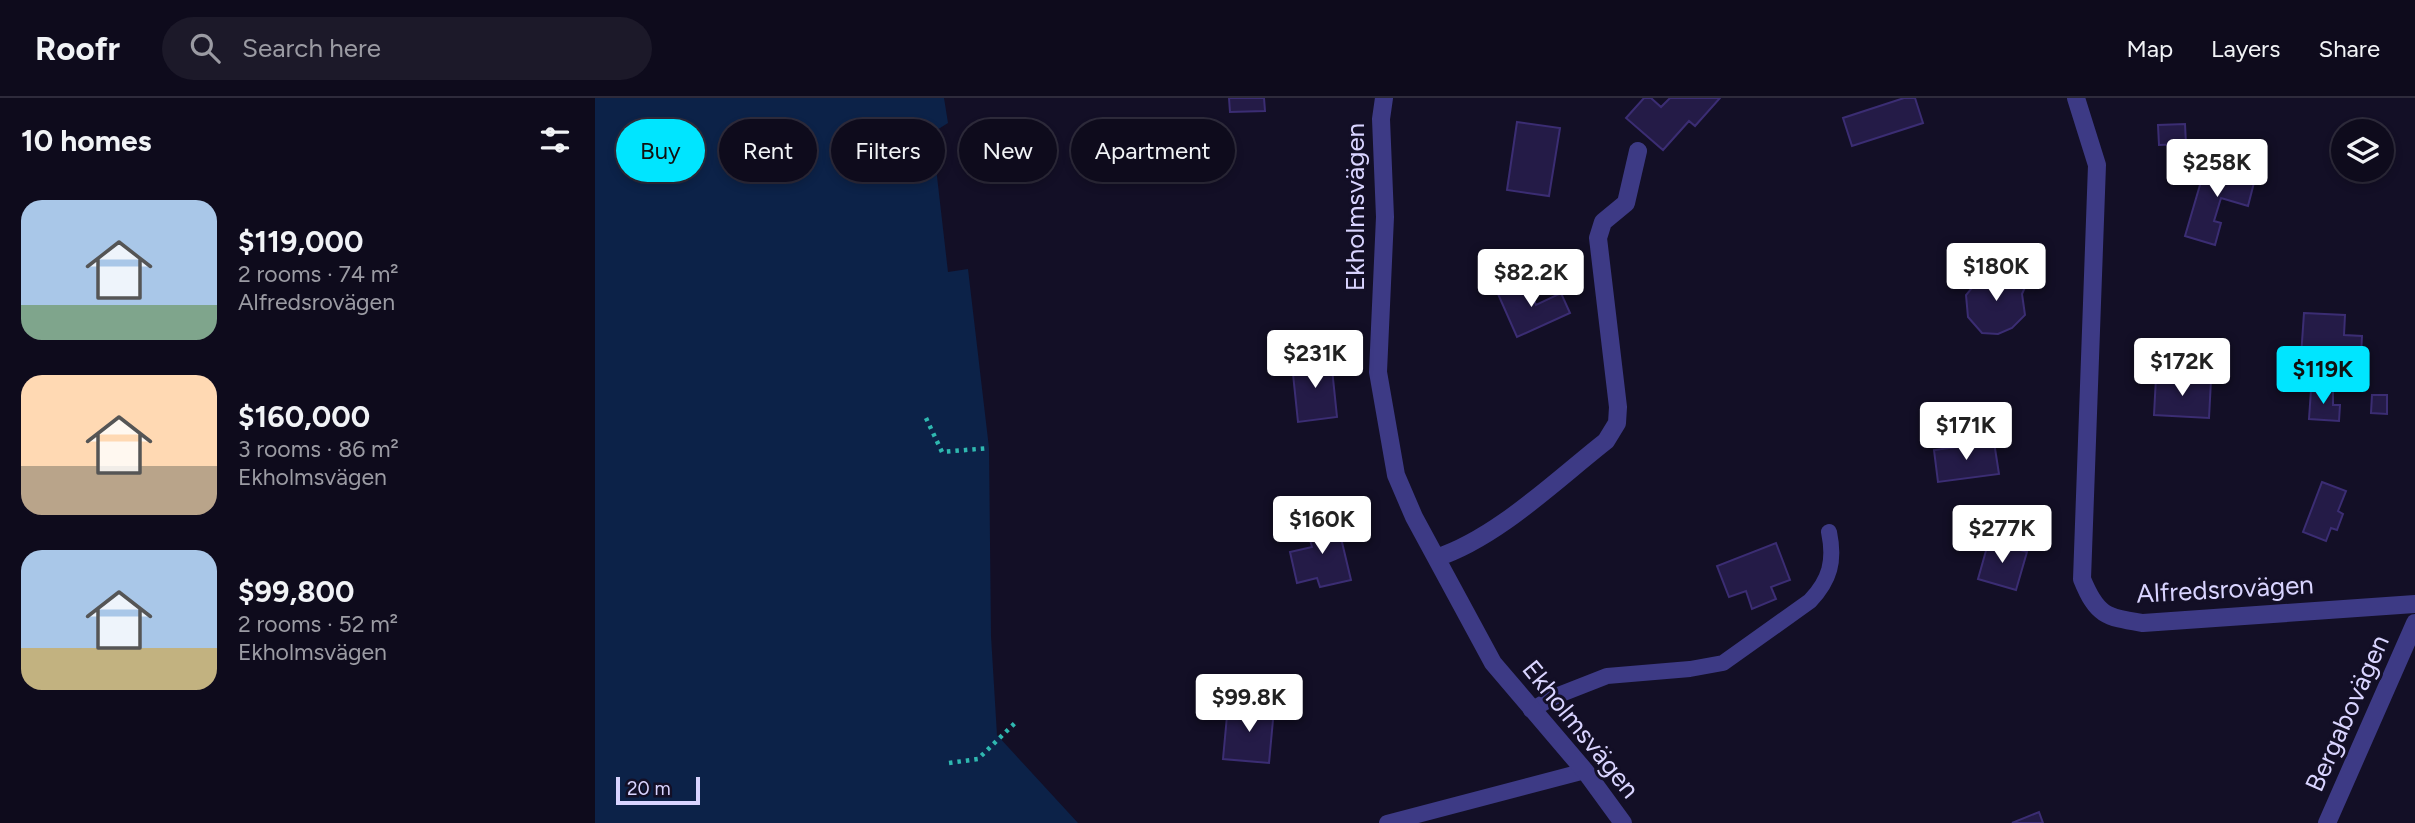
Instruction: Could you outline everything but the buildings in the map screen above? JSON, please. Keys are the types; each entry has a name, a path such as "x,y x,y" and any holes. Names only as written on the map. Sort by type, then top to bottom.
{"street":[{"name":"Ekholmsvägen","path":"1384,98 1381,119 1385,217 1378,372 1396,475 1414,517 1493,663 1585,771 1623,823"},
{"name":"Alfredsrovägen","path":"2076,98 2097,165 2082,568 2082,579 2090,600 2108,617 2143,623 2415,604"},
{"path":"1437,558 1463,550 1489,534 1606,441 1617,423 1617,396 1598,238 1603,222 1626,203 1638,150"},
{"name":"Bergabovägen","path":"2327,823 2415,624"}],"lane":[{"path":"1531,710 1556,696 1607,676 1690,669 1723,663 1810,601 1823,588 1831,571 1832,546 1829,532"},
{"path":"1387,823 1585,771"}],"path":[{"path":"926,418 942,452 989,447"},
{"path":"949,763 978,759 1015,723"}],"water":[{"path":"595,98 944,98 948,123 945,125 945,119 831,119 831,182 938,182 948,272 968,269 989,448 991,636 997,735 1078,823 595,823"}]}
